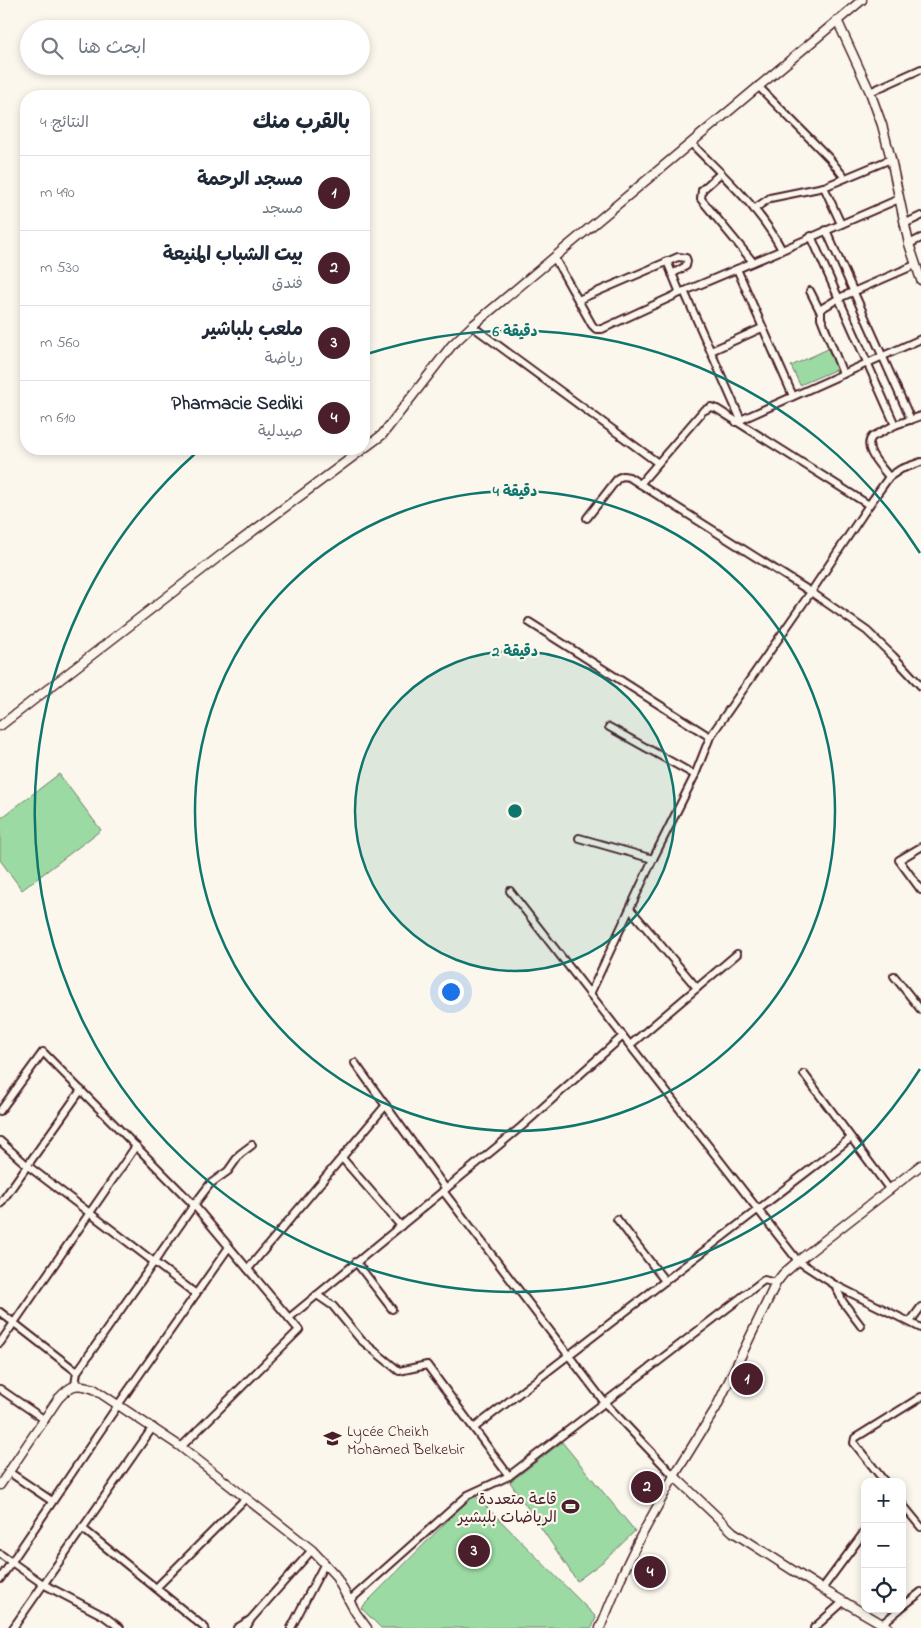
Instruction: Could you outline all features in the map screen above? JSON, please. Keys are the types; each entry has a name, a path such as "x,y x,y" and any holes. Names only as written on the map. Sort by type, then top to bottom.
{"street":[{"path":"370,444 382,435 452,345 472,326 862,0"},
{"path":"838,20 870,92 892,159 904,224 921,280"},
{"path":"870,92 921,69"},
{"path":"758,86 829,158 845,178"},
{"path":"691,143 754,210 771,231 782,250"},
{"path":"754,210 770,198 824,187 892,159"},
{"path":"721,173 702,190 701,199 753,262"},
{"path":"824,187 841,224"},
{"path":"554,257 592,325 599,329 900,199"},
{"path":"904,224 921,216"},
{"path":"826,230 911,420"},
{"path":"812,236 895,426"},
{"path":"909,244 921,238"},
{"path":"578,300 666,261 680,256 684,257 687,260 686,266 672,274"},
{"path":"666,261 711,351 738,421"},
{"path":"820,311 823,307 839,298 915,265"},
{"path":"737,269 793,396"},
{"path":"810,291 820,311 843,374"},
{"path":"472,326 658,463"},
{"path":"711,351 762,328"},
{"path":"738,421 921,338"},
{"path":"640,484 706,409 711,407 717,408 738,421 869,505"},
{"path":"889,477 870,451 868,443 872,437 921,416"},
{"path":"0,726 221,555 355,455"},
{"path":"590,994 631,910 653,859 695,775 710,737 812,592 889,477 901,469 921,462"},
{"path":"587,518 620,477 629,477 812,592 867,631 921,686"},
{"path":"529,622 710,737"},
{"path":"609,727 695,775"},
{"path":"579,838 653,859"},
{"path":"921,847 899,860 921,890"},
{"path":"510,891 798,1260 835,1285 921,1328"},
{"path":"631,910 697,988"},
{"path":"630,1045 737,954"},
{"path":"894,976 921,1010"},
{"path":"289,1318 521,1127 622,1036"},
{"path":"0,1111 43,1052 194,1205 299,1330 181,1447"},
{"path":"355,1063 444,1190 605,1403 674,1476 733,1532 822,1590 885,1626 897,1613"},
{"path":"804,1074 890,1190"},
{"path":"0,1204 81,1090"},
{"path":"248,1268 386,1106"},
{"path":"474,1428 851,1138"},
{"path":"0,1141 28,1166 196,1294"},
{"path":"75,1385 77,1372 194,1205 210,1184 228,1171 240,1154 252,1145"},
{"path":"0,1343 136,1146"},
{"path":"342,1158 401,1226"},
{"path":"600,1628 640,1538 674,1476 716,1408 776,1283 798,1260 921,1165"},
{"path":"617,1219 665,1281"},
{"path":"0,1579 118,1405 229,1247"},
{"path":"356,1262 392,1309"},
{"path":"349,1601 468,1495 509,1476 764,1280 776,1283"},
{"path":"835,1285 843,1302 861,1326"},
{"path":"317,1294 333,1306 361,1340 398,1371 427,1366 509,1476"},
{"path":"910,1322 921,1307"},
{"path":"0,1312 77,1372"},
{"path":"0,1485 58,1399 75,1385 83,1385 94,1389 181,1447 312,1550 341,1583 349,1601 367,1628"},
{"path":"0,1389 45,1420"},
{"path":"882,1478 854,1443 855,1438 921,1397"},
{"path":"13,1628 153,1427"},
{"path":"9,1472 52,1501"},
{"path":"156,1588 246,1498"},
{"path":"906,1509 921,1527"},
{"path":"82,1528 205,1628"},
{"path":"822,1590 861,1536"},
{"path":"246,1628 251,1619 312,1550"},
{"path":"0,1554 43,1584 104,1616 120,1628"},
{"path":"291,1628 325,1563"},
{"path":"906,1604 921,1592"},
{"path":"814,1628 843,1602"},
{"path":"237,1628 251,1619"}],"green space":[{"path":"828,349 837,369 800,385 791,366"},
{"path":"59,774 101,830 22,890 0,860 0,819"},
{"name":"قاعة متعددة الرياضات بلبشير","path":"562,1442 635,1531 605,1560 577,1581 510,1482"},
{"path":"474,1494 596,1617 592,1628 381,1628 361,1608"}],"place":[{"name":"مسجد الرحمة","path":"747,1379"},
{"name":"Lycée Cheikh Mohamed Belkebir","path":"333,1439"},
{"name":"بيت الشباب المنيعة","path":"647,1487"},
{"name":"قاعة متعددة الرياضات بلبشير","path":"571,1507"},
{"name":"ملعب بلباشير","path":"474,1551"},
{"name":"Pharmacie Sediki","path":"650,1572"}]}
